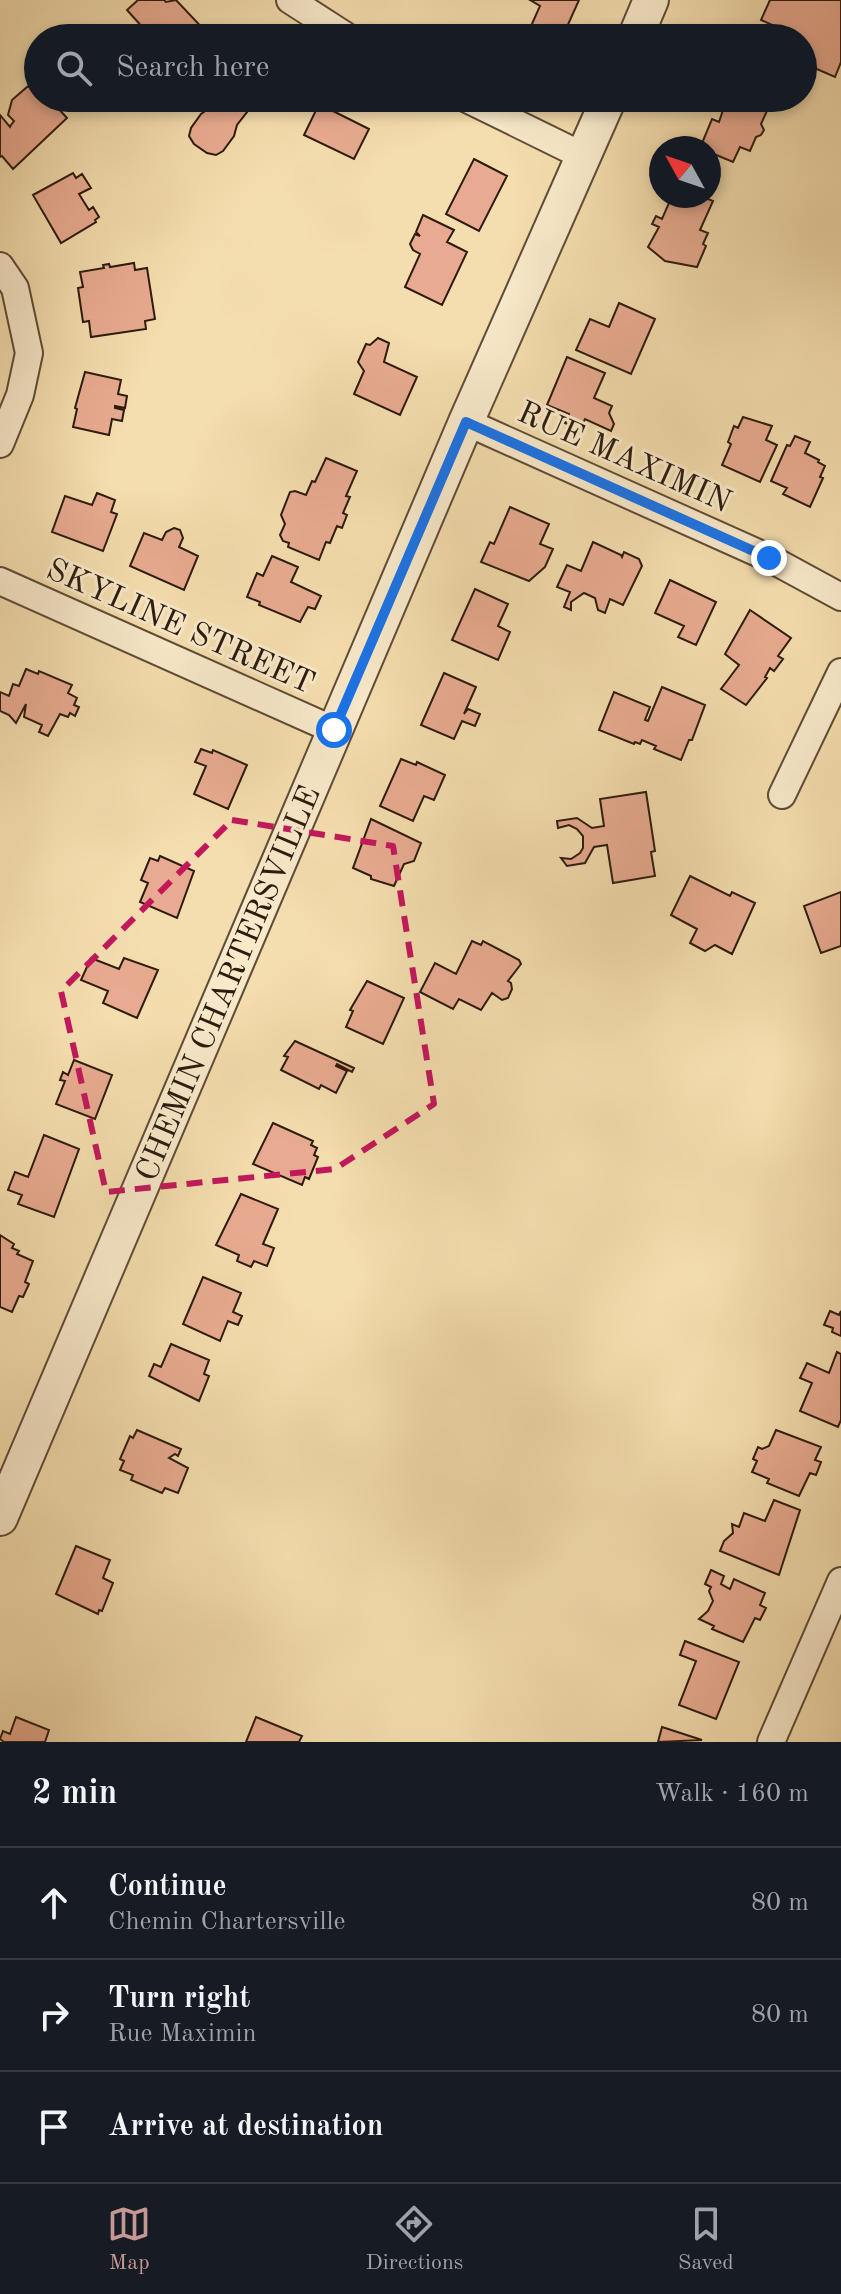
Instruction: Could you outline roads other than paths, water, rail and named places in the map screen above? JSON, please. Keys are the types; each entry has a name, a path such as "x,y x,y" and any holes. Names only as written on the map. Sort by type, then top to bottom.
{"street":[{"path":"290,0 327,24"},
{"path":"641,24 651,0"},
{"path":"493,112 585,157"},
{"name":"CHEMIN CHARTERSVILLE","path":"0,1518 466,422 603,112"},
{"path":"0,266 15,288 29,353 20,395 0,444"},
{"name":"RUE MAXIMIN","path":"466,422 769,558 841,597"},
{"name":"SKYLINE STREET","path":"0,581 334,730"},
{"path":"782,795 841,672"},
{"path":"771,1742 841,1581"}]}
